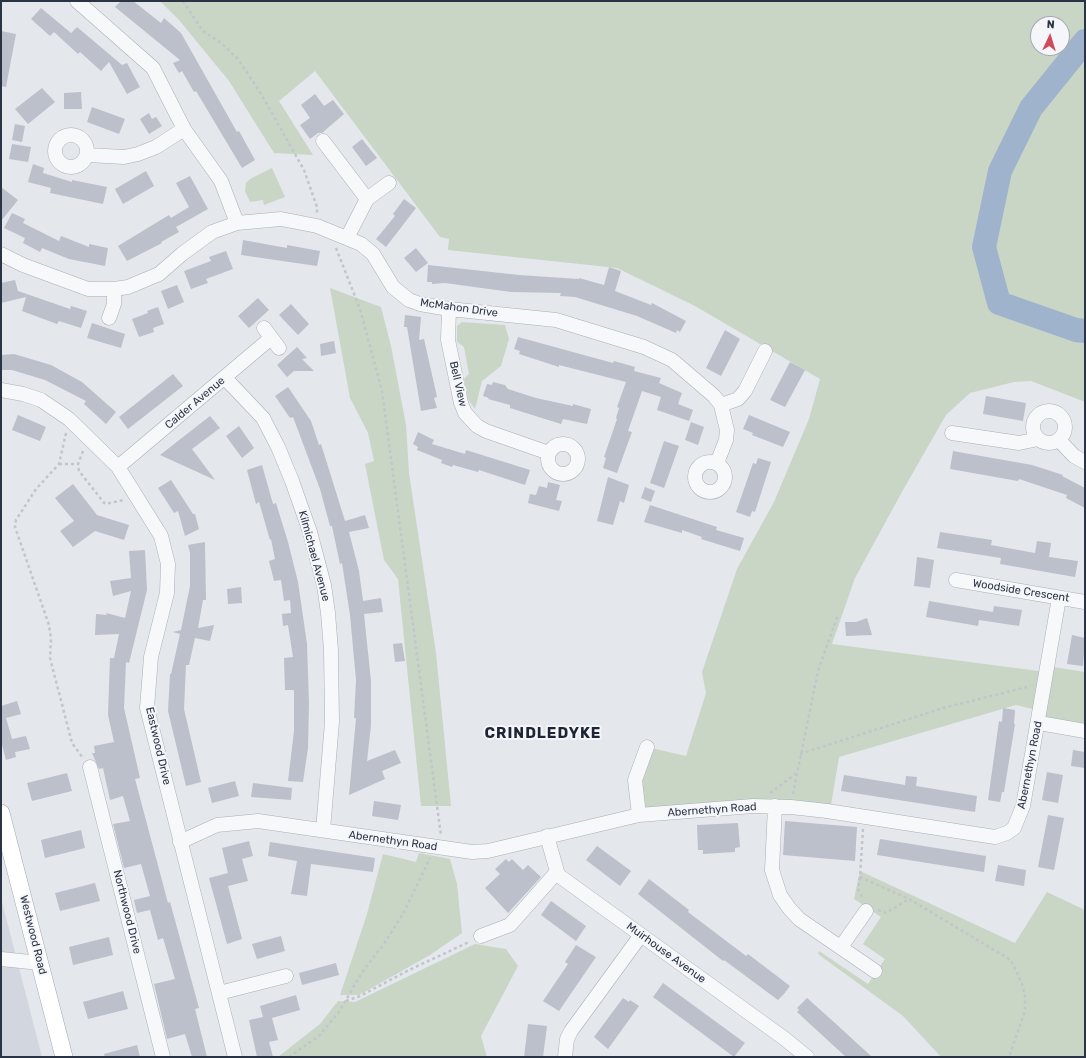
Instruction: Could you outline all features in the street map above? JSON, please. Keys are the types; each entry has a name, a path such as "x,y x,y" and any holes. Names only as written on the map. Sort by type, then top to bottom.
{"main road":[{"name":"Westwood Road","path":"1,813 5,842 40,963 64,1057"}],"street":[{"path":"77,1 153,68 184,129 221,181 237,223"},
{"path":"88,155 124,158 156,147 184,129"},
{"path":"323,141 367,199"},
{"path":"347,238 367,199 389,183"},
{"name":"McMahon Drive","path":"1,254 23,265 88,289 114,289 128,287 159,274 182,254 212,232 237,223 281,219 324,229 361,244 373,254 393,287 400,294 420,304 449,309 556,320 644,347 672,360 714,396 721,405 727,430 726,440 717,463"},
{"path":"109,318 114,304 114,289"},
{"name":"Bell View","path":"449,309 448,340 461,404 465,413 477,426 486,431 549,453"},
{"name":"Calder Avenue","path":"118,467 272,338"},
{"path":"721,405 738,399 745,391 765,351"},
{"name":"Kilmichael Avenue","path":"224,378 263,418 278,447 310,532 324,585 331,650 332,722 323,830"},
{"name":"Eastwood Drive","path":"1,390 23,394 41,400 69,419 118,467 161,536 168,564 167,593 151,657 148,708 180,842 235,1057"},
{"path":"1048,412 1058,414 1064,422 1064,432 1059,440 1048,444 1038,439 1033,430 1033,424 1039,415 1048,412"},
{"path":"952,433 1019,442 1038,439"},
{"path":"1059,440 1074,456 1085,462"},
{"name":"Woodside Crescent","path":"956,580 1085,602"},
{"name":"Abernethyn Road","path":"180,842 217,825 258,821 439,848 472,852 488,851 639,815 753,806 791,807 864,816 995,837 1007,833 1014,828 1023,806 1059,598"},
{"path":"1038,723 1085,731"},
{"path":"639,815 635,780 647,747"},
{"name":"Northwood Drive","path":"90,767 163,1057"},
{"path":"775,806 772,870 780,895 789,908 800,919 875,971"},
{"path":"481,936 510,925 556,873 547,836"},
{"name":"Muirhouse Avenue","path":"556,873 785,1039 807,1057"},
{"path":"841,947 869,908"},
{"path":"564,1057 567,1039 571,1031 641,935"},
{"path":"1,959 40,963"},
{"path":"219,993 286,976"}],"path":[{"path":"182,1 203,31 221,43 237,58 260,92 304,170 324,229 360,309 382,391 439,848 404,912 386,941 363,971 345,1001 319,1036 289,1057"},
{"path":"69,419 59,464 36,489 16,520 15,527 49,625 51,639 50,658 72,743 90,767"},
{"path":"88,438 78,464 79,472 105,504 138,497"},
{"path":"59,464 78,464"},
{"path":"791,807 800,754 818,671 838,615"},
{"path":"800,754 943,708 1045,682"},
{"path":"753,806 797,772"},
{"path":"864,816 858,889 869,908 886,914 909,899"},
{"path":"860,877 909,899 1011,960 1022,984 1025,996 1025,1011 1009,1057"},
{"path":"345,1001 360,996 409,970 463,945"}],"shaded area":[{"path":"1,898 42,1057 1,1057"}],"green space":[{"path":"160,1 1085,1 1085,402 1031,381 1014,382 970,393 946,415 855,578 832,644 1046,672 1047,666 1085,672 1085,731 1039,723 1040,711 1016,705 839,757 830,811 639,815 637,798 647,747 686,756 706,693 702,672 737,569 774,502 809,419 820,379 695,306 617,268 448,250 449,239 440,237 315,71 279,101 313,155 274,153 229,81 179,20"},
{"path":"272,168 285,197 264,205 263,200 250,202 245,191 246,183 250,179"},
{"path":"330,288 381,307 391,346 406,425 409,473 436,653 451,806 421,806 398,579 384,560 365,464 374,461 368,433 350,398"},
{"path":"462,322 505,325 509,339 501,366 482,381 475,409 468,399 464,379 469,374 464,347 457,342 457,326"},
{"path":"419,853 450,859 457,884 462,933 430,955 359,995 340,995 367,914 383,854 416,862"},
{"path":"860,871 1015,943 1047,892 1085,910 1085,1057 941,1057 903,1016 818,954 819,951 868,984 885,959 863,944 881,917 854,899"},
{"path":"475,944 506,949 518,966 481,1036 487,1057 278,1057 320,1024 338,1001 355,1002"}],"building":[{"path":"121,1 133,1 161,23 164,18 181,33 237,132 239,131 255,160 242,168 196,91 194,92 182,71 179,73 173,63 180,60 115,7"},
{"path":"41,8 71,33 77,27 122,65 127,63 140,87 127,94 109,62 101,71 80,52 78,54 54,32 50,36 31,19"},
{"path":"1,31 16,34 6,87 1,86"},
{"path":"42,88 55,102 28,124 15,109"},
{"path":"81,92 82,109 64,109 64,93"},
{"path":"315,94 324,106 333,100 344,114 322,133 318,133 310,139 300,125 310,118 301,105"},
{"path":"92,107 125,119 119,134 87,122"},
{"path":"149,113 152,119 156,117 162,126 149,134 140,119"},
{"path":"15,124 25,126 22,142 12,140"},
{"path":"362,139 377,158 366,166 352,147"},
{"path":"12,144 31,147 28,162 9,159"},
{"path":"33,164 44,168 43,173 72,182 72,180 107,187 103,204 50,193 51,188 28,182"},
{"path":"146,171 154,186 123,204 115,189"},
{"path":"190,176 208,209 176,227 179,232 161,242 162,243 127,261 118,246 169,215 171,218 189,207 176,183"},
{"path":"1,187 18,200 1,221"},
{"path":"404,199 416,208 386,247 376,239 395,216 393,214"},
{"path":"12,213 25,219 23,223 59,241 61,236 89,247 89,244 108,248 105,266 69,259 42,248 40,252 23,243 25,238 4,228"},
{"path":"243,240 287,248 287,245 320,251 317,266 241,255"},
{"path":"416,248 428,263 416,272 404,258"},
{"path":"226,251 233,269 206,279 208,283 191,289 184,271 211,261 209,257"},
{"path":"428,265 519,275 579,278 604,285 609,267 621,271 615,291 651,305 652,303 686,321 680,332 677,330 676,333 637,316 575,297 560,296 561,293 511,292 445,283 432,284 432,282 427,282"},
{"path":"15,280 18,291 70,309 71,306 87,311 81,328 59,321 57,324 22,311 26,297 1,303 1,283"},
{"path":"177,285 184,302 168,309 161,291"},
{"path":"258,298 269,310 249,328 238,316"},
{"path":"291,304 309,324 298,335 279,315"},
{"path":"158,307 164,324 153,328 154,332 139,337 132,319 148,313 147,311"},
{"path":"405,315 421,317 419,340 424,339 437,397 434,398 437,408 421,411 407,327 404,327"},
{"path":"92,323 125,334 121,348 87,338"},
{"path":"725,330 740,339 721,376 706,368"},
{"path":"518,337 613,363 614,361 635,367 634,371 661,378 659,383 682,393 678,404 693,410 689,421 657,410 661,397 642,391 628,431 632,432 617,473 603,468 606,458 604,457 617,419 619,408 617,407 626,382 559,365 559,367 519,354 520,351 514,349"},
{"path":"334,341 336,353 321,356 320,344"},
{"path":"297,347 307,358 302,359 314,371 294,371 287,377 277,365"},
{"path":"14,354 51,365 82,382 116,412 106,424 84,404 86,401 45,380 12,370 1,370 1,355"},
{"path":"790,362 805,370 785,407 770,400"},
{"path":"173,374 183,386 128,429 119,417"},
{"path":"493,382 505,385 508,389 536,398 573,406 573,404 591,409 587,424 563,419 561,424 510,408 510,405 488,399 489,398 483,396 487,384 492,385"},
{"path":"288,387 311,421 319,445 321,444 345,521 365,515 369,528 349,532 359,571 363,601 381,598 383,612 364,614 371,681 371,725 367,761 395,750 401,763 382,771 385,779 349,795 356,718 354,718 356,680 350,615 342,563 340,564 332,526 330,526 320,489 293,417 290,418 275,396"},
{"path":"986,396 1026,403 1023,421 983,414"},
{"path":"18,415 46,427 40,441 12,430"},
{"path":"749,415 790,432 783,447 752,435 753,433 743,429"},
{"path":"210,416 220,428 192,449 215,480 160,455"},
{"path":"691,422 704,427 698,445 685,440"},
{"path":"239,426 254,448 242,458 226,436"},
{"path":"418,432 434,440 432,444 465,454 466,450 530,470 525,485 479,470 478,472 453,465 452,467 441,463 442,460 417,450 418,447 413,444"},
{"path":"664,441 679,446 664,488 650,483"},
{"path":"953,451 1032,465 1063,475 1062,476 1085,488 1085,508 1066,498 1067,495 1019,479 1018,481 950,469"},
{"path":"758,458 771,462 755,512 752,511 750,517 736,512 753,463 756,464"},
{"path":"262,465 273,504 276,503 288,542 298,582 307,644 309,703 308,748 303,782 288,781 294,731 294,691 285,690 284,658 293,657 288,625 283,626 282,614 291,613 290,600 284,601 281,580 274,581 269,561 275,559 271,539 270,540 259,502 256,504 247,470"},
{"path":"608,477 629,485 624,503 620,501 613,525 597,521"},
{"path":"171,480 193,514 195,514 199,529 185,536 178,511 174,513 158,488"},
{"path":"548,482 560,485 556,500 562,501 559,511 528,503 530,494 536,495 539,486 547,488"},
{"path":"73,484 97,515 129,525 124,540 95,531 73,547 60,531 74,521 55,498"},
{"path":"645,487 655,491 651,502 641,498"},
{"path":"650,505 717,527 716,530 744,538 740,551 701,539 702,537 682,530 682,533 644,522"},
{"path":"940,532 992,540 991,545 1035,553 1037,541 1051,543 1049,557 1078,561 1075,577 1000,564 1001,558 937,548"},
{"path":"205,542 206,600 203,600 198,628 214,625 210,641 195,638 189,665 186,665 184,709 201,782 186,786 168,711 170,674 180,634 173,632 181,630 190,586 190,553 188,545"},
{"path":"145,550 147,590 129,663 126,662 124,708 140,778 135,779 168,903 170,902 199,1008 195,1009 207,1057 192,1057 185,1034 167,1039 154,984 175,979 163,938 158,940 150,910 137,913 134,900 150,896 141,864 124,868 113,824 130,821 123,796 110,800 103,768 99,769 92,753 95,753 94,746 114,742 108,715 110,658 114,658 119,634 95,635 96,614 107,615 106,613 125,618 131,591 113,596 110,581 131,578 129,551"},
{"path":"917,557 934,560 930,588 914,586"},
{"path":"241,587 242,603 228,604 227,589"},
{"path":"929,601 993,612 994,606 1022,610 1019,626 979,620 978,626 926,617"},
{"path":"867,618 872,635 846,636 845,622 856,622"},
{"path":"1072,635 1085,638 1083,666 1067,664"},
{"path":"402,643 405,661 395,662 393,644"},
{"path":"17,701 21,714 6,718 12,739 26,736 30,749 15,752 16,757 6,760 1,741 1,706"},
{"path":"1003,708 1015,710 1015,724 1004,792 1002,792 1000,802 988,800 999,721 1002,722"},
{"path":"1073,750 1085,752 1085,768 1071,766"},
{"path":"1047,772 1063,775 1058,803 1042,800"},
{"path":"67,773 72,791 32,801 27,783"},
{"path":"844,775 905,785 906,776 917,777 916,786 977,796 975,812 841,791"},
{"path":"235,781 239,796 212,803 208,788"},
{"path":"253,783 292,788 291,800 251,797"},
{"path":"374,801 401,805 398,820 372,816"},
{"path":"1048,815 1064,818 1054,870 1038,867"},
{"path":"785,821 857,827 855,861 783,855"},
{"path":"738,823 740,847 735,848 735,852 703,854 703,850 698,850 697,825"},
{"path":"81,830 85,848 45,858 41,840"},
{"path":"880,839 986,856 984,872 877,855"},
{"path":"249,841 253,856 242,859 248,881 228,886 242,939 227,944 209,878 228,873 222,848"},
{"path":"270,842 375,858 373,872 311,864 307,896 291,894 297,861 268,856"},
{"path":"597,846 631,871 620,886 586,860"},
{"path":"506,859 509,862 512,859 523,870 528,865 541,877 508,913 485,888 500,874 495,869"},
{"path":"998,865 1026,870 1024,886 995,881"},
{"path":"649,879 689,910 688,912 746,956 748,954 790,986 784,994 778,1000 724,960 723,961 638,894"},
{"path":"95,883 100,901 60,911 55,893"},
{"path":"551,901 586,926 576,941 541,915"},
{"path":"281,936 285,951 257,959 252,944"},
{"path":"109,937 113,955 73,965 69,947"},
{"path":"576,945 596,957 559,1011 543,1001 568,964 565,962"},
{"path":"336,963 339,975 302,985 299,973"},
{"path":"663,983 745,1043 734,1057 653,997"},
{"path":"123,991 128,1009 88,1019 83,1002"},
{"path":"296,995 300,1010 272,1018 278,1040 269,1042 273,1057 257,1057 249,1020 263,1017 260,1006"},
{"path":"623,998 629,1002 630,1000 639,1006 608,1049 594,1037"},
{"path":"807,998 872,1057 846,1057 797,1012 799,1010 797,1008"},
{"path":"528,1024 547,1026 543,1057 524,1057"},
{"path":"137,1045 140,1057 105,1057 104,1054"}],"waterway":[{"path":"1085,41 1031,108 1000,171 984,247 999,303 1076,330 1085,331"}],"district":[{"name":"CRINDLEDYKE","path":"543,734"}]}
